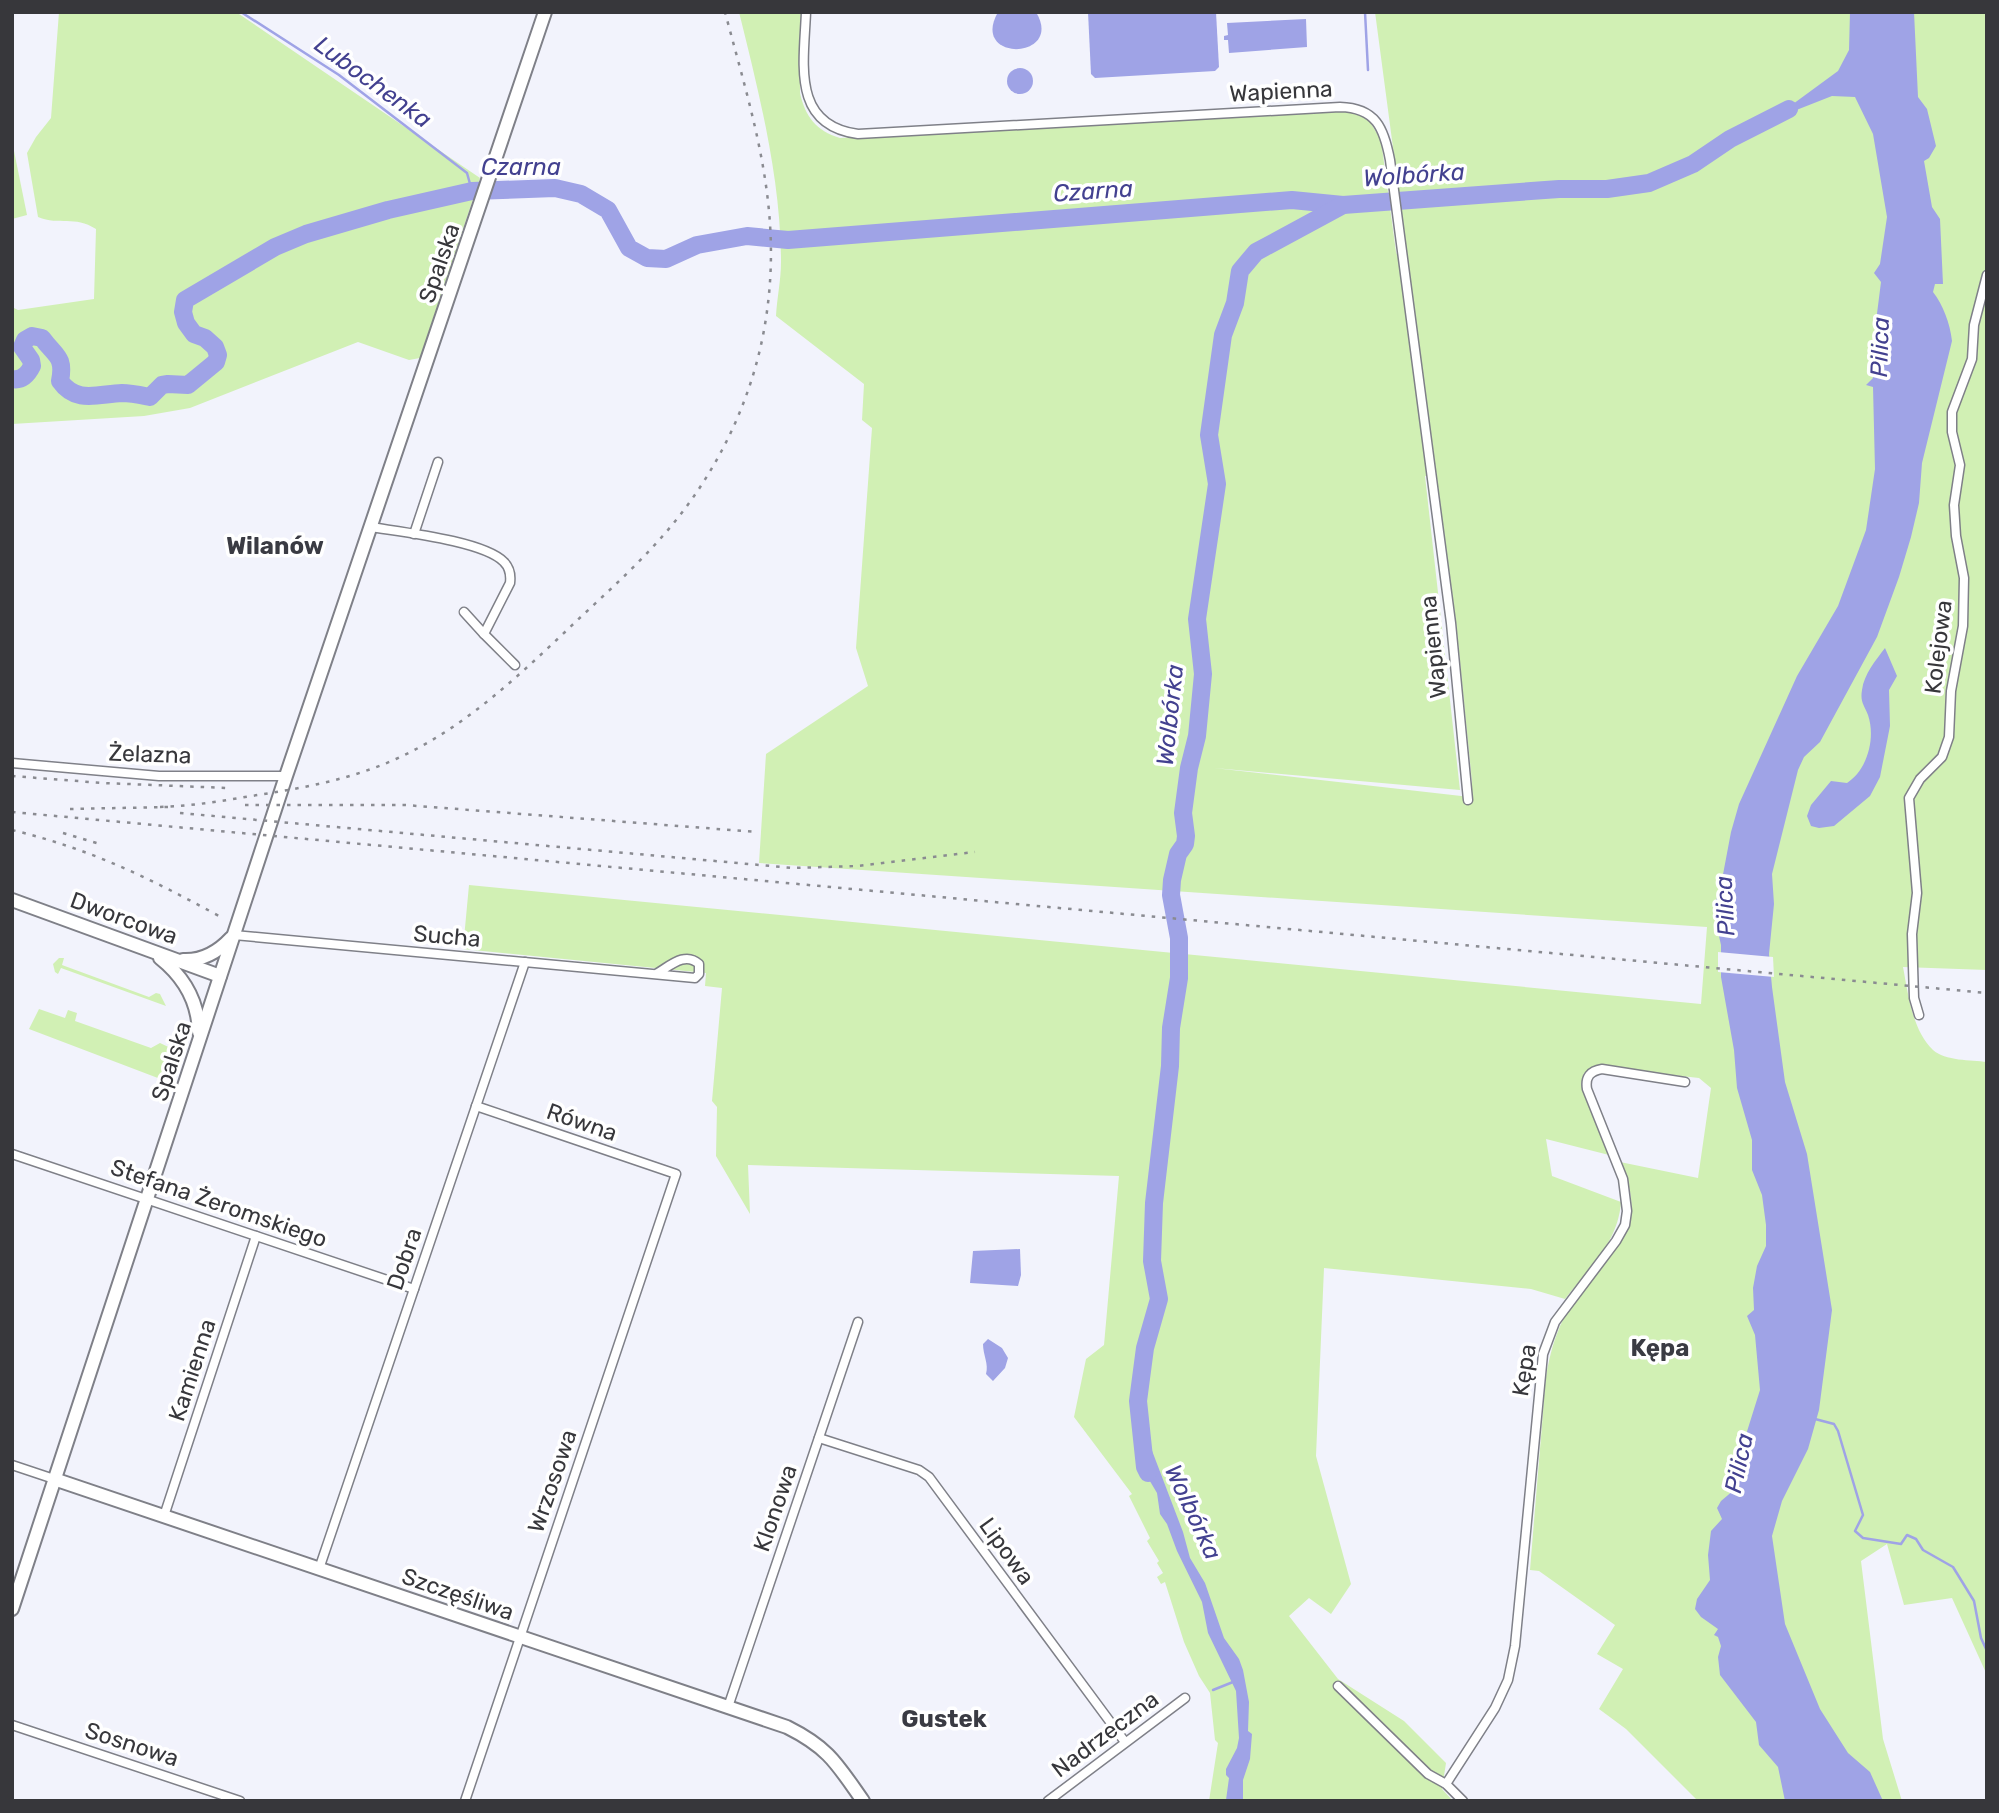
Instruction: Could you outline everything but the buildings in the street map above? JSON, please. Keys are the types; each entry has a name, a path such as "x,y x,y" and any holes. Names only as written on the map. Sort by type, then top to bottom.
{"street":[{"name":"Spalska","path":"12,1609 286,776 545,12"},
{"name":"Wapienna","path":"806,12 804,58 809,103 822,120 846,132 858,134 1349,107 1366,113 1375,120 1386,138 1390,160 1451,623 1468,800"},
{"name":"Kolejowa","path":"1919,1015 1914,998 1912,934 1917,893 1909,798 1920,779 1942,757 1949,737 1951,691 1964,626 1964,579 1956,536 1954,505 1960,465 1952,432 1952,412 1972,359 1974,325 1987,275"},
{"path":"414,534 438,463"},
{"path":"371,527 457,542 505,562 511,574 510,583 484,634"},
{"path":"464,612 514,665"},
{"name":"Żelazna","path":"12,763 159,776 286,776"},
{"name":"Dworcowa","path":"12,900 220,976"},
{"path":"174,959 192,960 206,957 220,950 234,936"},
{"name":"Sucha","path":"234,936 695,978 699,974 699,964 685,957 656,974"},
{"path":"148,950 177,973 192,997 198,1012 199,1041"},
{"name":"Dobra","path":"319,1569 525,962"},
{"name":"Kępa","path":"1446,1784 1495,1708 1508,1680 1515,1646 1543,1354 1555,1322 1625,1225 1627,1211 1623,1179 1586,1083 1588,1076 1594,1070 1602,1069 1685,1082"},
{"name":"Równa","path":"476,1106 676,1174"},
{"name":"Stefana Żeromskiego","path":"12,1154 414,1289"},
{"name":"Wrzosowa","path":"465,1801 676,1174"},
{"name":"Kamienna","path":"164,1516 256,1236"},
{"name":"Klonowa","path":"728,1707 858,1322"},
{"name":"Lipowa","path":"819,1438 919,1470 929,1477 1125,1742"},
{"name":"Szczęśliwa","path":"12,1465 786,1727 824,1749 863,1801"},
{"path":"1338,1686 1428,1774 1446,1784 1463,1801"},
{"name":"Nadrzeczna","path":"1048,1801 1185,1698"},
{"name":"Sosnowa","path":"12,1725 240,1801"}],"green space":[{"path":"59,12 236,12 480,178 420,358 409,360 358,342 190,408 144,416 12,424 12,307 18,310 94,299 96,229 81,222 53,221 38,217 27,153 51,118"},
{"path":"739,12 801,12 802,101 818,127 840,138 1323,111 1358,113 1370,122 1381,140 1396,252 1401,265 1429,476 1425,476 1460,790 1214,768 1470,797 1472,782 1456,622 1375,12 1987,12 1987,970 1903,967 1916,1022 1933,1050 1951,1058 1987,1062 1987,1675 1952,1598 1904,1605 1887,1544 1861,1561 1883,1739 1902,1801 1698,1801 1626,1729 1599,1709 1623,1669 1597,1654 1615,1625 1539,1571 1530,1570 1545,1385 1555,1340 1570,1307 1621,1242 1628,1226 1631,1208 1629,1187 1620,1162 1698,1178 1711,1088 1699,1078 1601,1064 1584,1073 1581,1084 1609,1155 1546,1139 1552,1176 1621,1202 1619,1217 1608,1243 1565,1299 1531,1289 1324,1268 1316,1456 1351,1584 1331,1614 1309,1598 1289,1616 1338,1679 1404,1721 1446,1763 1442,1789 1453,1801 1209,1801 1218,1743 1215,1740 1210,1693 1184,1642 1165,1582 1161,1584 1157,1577 1163,1573 1147,1541 1150,1538 1129,1496 1132,1494 1074,1417 1086,1359 1104,1345 1119,1176 748,1165 750,1214 716,1156 717,1107 712,1101 722,988 705,986 706,973 463,949 469,885 1701,1004 1707,927 759,863 766,754 868,686 856,648 872,428 862,420 864,384 776,316 781,262 777,199 768,136"},
{"path":"12,141 27,215 12,219"},
{"path":"59,958 64,958 62,965 149,997 160,994 166,1006 61,968 58,974 53,964"},
{"path":"39,1009 65,1018 68,1010 77,1013 75,1021 151,1048 160,1043 179,1052 171,1083 29,1029"}],"water":[{"path":"998,12 1036,12 1042,28 1038,39 1029,47 1005,47 996,40 992,29"},
{"path":"1088,12 1216,12 1219,67 1215,71 1095,78 1091,74"},
{"name":"Pilica","path":"1850,12 1914,12 1918,97 1927,109 1936,146 1924,161 1932,207 1940,219 1943,284 1935,284 1933,292 1945,315 1952,341 1922,463 1919,503 1899,577 1877,637 1820,742 1804,757 1798,770 1772,874 1774,904 1769,954 1785,1082 1807,1154 1832,1310 1819,1410 1808,1449 1782,1501 1772,1536 1785,1624 1820,1709 1848,1753 1870,1772 1883,1801 1785,1801 1778,1767 1759,1745 1756,1722 1720,1675 1718,1657 1721,1646 1718,1637 1714,1635 1718,1629 1695,1609 1697,1599 1710,1580 1708,1555 1711,1531 1722,1519 1717,1508 1734,1490 1733,1476 1760,1390 1755,1335 1747,1316 1754,1310 1753,1288 1757,1266 1766,1246 1762,1195 1752,1170 1752,1140 1737,1088 1734,1050 1721,977 1721,945 1713,910 1739,804 1797,676 1838,606 1866,530 1875,469 1873,387 1866,385 1873,378 1872,353 1881,282 1874,273 1880,264 1887,217 1873,134 1855,97 1832,96 1771,120 1838,71 1849,50"},
{"path":"1306,19 1307,47 1229,53 1228,40 1224,40 1224,36 1228,35 1227,23"},
{"path":"1020,68 1029,72 1033,81 1029,90 1020,94 1011,90 1007,81 1011,72"},
{"path":"1885,648 1897,676 1889,690 1890,726 1880,777 1870,796 1834,826 1811,826 1807,816 1811,805 1831,781 1847,783 1865,762 1871,734 1868,715 1862,701 1863,684"},
{"path":"1020,1249 1021,1275 1018,1286 970,1283 973,1251"},
{"path":"988,1339 1002,1348 1008,1358 1005,1368 993,1381 986,1374 983,1344"},
{"path":"1151,1448 1190,1558 1205,1583 1224,1638 1239,1659 1243,1670 1249,1702 1248,1731 1252,1734 1250,1759 1243,1780 1243,1801 1226,1800 1229,1778 1226,1769 1239,1738 1236,1691 1208,1633 1202,1602 1160,1514 1157,1493 1138,1461 1139,1456"}],"pier":[{"path":"1718,952 1773,957 1774,977 1718,972"}],"waterway":[{"name":"Lubochenka","path":"241,12 339,75 467,173 472,191"},
{"path":"1365,12 1368,70"},
{"name":"Wolbórka","path":"1148,1473 1145,1467 1138,1401 1145,1348 1159,1299 1152,1261 1154,1203 1170,1066 1171,1028 1179,978 1179,938 1171,895 1172,880 1178,854 1185,844 1183,813 1189,768 1197,736 1203,674 1197,619 1217,484 1209,435 1223,335 1235,303 1240,271 1256,252 1343,205 1559,189 1607,189 1649,183 1693,164 1730,139 1789,109"},
{"name":"Czarna","path":"12,379 24,376 32,366 22,347 25,340 32,336 42,338 55,353 61,366 60,381 73,393 88,396 122,393 150,397 162,385 188,385 216,362 218,355 215,347 205,338 194,334 186,323 183,312 185,300 275,247 306,234 388,210 472,191 555,188 581,194 608,210 629,248 647,258 666,259 697,245 747,236 788,240 1292,200 1343,205"},
{"path":"1815,1419 1834,1424 1838,1431 1863,1515 1855,1531 1863,1538 1901,1544 1907,1535 1916,1539 1923,1550 1953,1567 1974,1601 1981,1638 1987,1651"},
{"path":"1213,1690 1233,1682"}],"railway":[{"path":"160,807 213,802 322,783 378,767 420,747 486,703 546,650 649,551 698,490 729,436 752,378 766,318 770,277 771,238 762,163 725,12"},
{"path":"12,776 228,788"},
{"path":"245,805 405,805 757,832"},
{"path":"70,809 168,807"},
{"path":"12,812 1987,993"},
{"path":"180,813 793,868 857,866 975,852"},
{"path":"12,830 68,846 119,866 219,916"},
{"path":"63,833 103,845"}],"district":[{"name":"Wilanów","path":"275,546"},
{"name":"Kępa","path":"1660,1348"},
{"name":"Gustek","path":"944,1719"}]}
